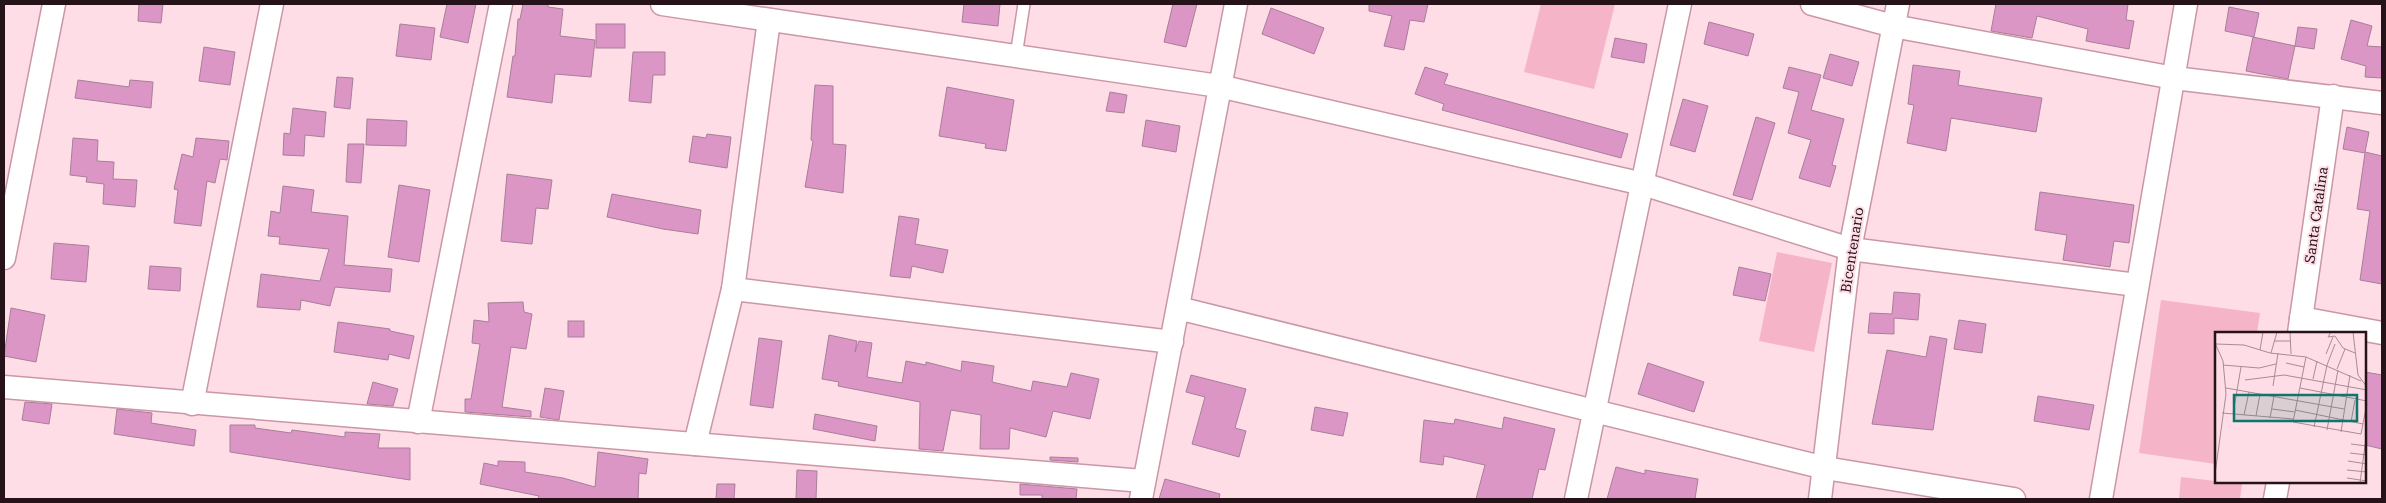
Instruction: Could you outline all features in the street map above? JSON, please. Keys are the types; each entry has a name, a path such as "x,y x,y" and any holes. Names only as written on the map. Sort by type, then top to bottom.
{"street":[{"path":"4,258 54,4"},
{"path":"192,404 272,4"},
{"path":"418,422 501,4"},
{"path":"662,4 1219,86 1643,184 1850,249 2137,285"},
{"path":"4,387 695,444 1142,490 1236,4"},
{"path":"1576,499 1680,4"},
{"path":"1812,4 1893,26 2174,78 2382,103"},
{"name":"Bicentenario","path":"1820,499 1850,249 1898,4"},
{"path":"2101,499 2186,4"},
{"path":"695,444 733,289 769,20"},
{"name":"Santa Catalina","path":"2300,325 2333,96"},
{"path":"733,289 1172,342"},
{"path":"1178,308 1825,468 2014,499"},
{"path":"2300,325 2382,333"},
{"path":"2275,499 2278,483"}],"lane":[{"path":"1016,56 1024,4"}],"shaded area":[{"path":"1541,4 1615,4 1594,89 1524,72"},
{"path":"1777,252 1832,263 1814,352 1759,341"},
{"path":"2161,300 2260,313 2257,332 2215,332 2215,464 2139,453"},
{"path":"2181,477 2215,481 2215,483 2242,484 2240,499 2179,499"}],"building":[{"path":"139,4 163,4 161,23 138,21"},
{"path":"447,4 476,4 468,43 440,37"},
{"path":"523,4 548,4 548,7 563,9 560,36 595,40 591,77 555,74 552,103 507,97 513,56 515,56 518,19 520,19"},
{"path":"964,4 1000,4 998,26 962,22"},
{"path":"1173,4 1197,4 1186,47 1164,42"},
{"path":"1369,4 1428,4 1424,22 1410,20 1404,50 1384,46 1392,16 1369,11"},
{"path":"1996,4 2128,4 2126,20 2134,21 2129,49 2086,41 2088,29 2037,16 2032,38 1991,31"},
{"path":"2229,7 2259,13 2254,37 2225,31"},
{"path":"1271,8 1324,28 1314,54 1262,34"},
{"path":"2351,20 2372,26 2367,46 2382,47 2382,78 2365,77 2366,66 2341,59"},
{"path":"1709,22 1754,34 1748,56 1704,44"},
{"path":"400,24 435,28 431,60 396,56"},
{"path":"596,24 625,24 625,48 596,48"},
{"path":"2298,27 2317,29 2314,49 2295,46"},
{"path":"2253,37 2295,46 2288,79 2246,71"},
{"path":"1615,38 1647,44 1644,63 1611,57"},
{"path":"204,47 235,52 230,85 199,81"},
{"path":"633,52 665,52 665,75 653,75 651,103 629,101"},
{"path":"1830,54 1859,62 1852,86 1823,78"},
{"path":"1913,65 1960,71 1958,85 2042,98 2036,132 1951,118 1946,151 1907,143 1914,105 1908,104"},
{"path":"1425,67 1448,74 1444,84 1628,134 1621,158 1442,110 1444,104 1415,94"},
{"path":"1789,67 1821,75 1811,110 1844,119 1832,165 1836,166 1830,187 1799,178 1811,140 1788,133 1799,92 1783,88"},
{"path":"337,77 353,78 350,109 334,107"},
{"path":"78,80 129,87 130,80 153,82 151,108 75,98"},
{"path":"815,85 833,86 833,144 846,145 843,193 805,187 813,141 811,140"},
{"path":"947,87 1014,100 1006,151 985,148 986,144 939,136"},
{"path":"1110,92 1127,95 1124,113 1106,111"},
{"path":"1683,99 1708,106 1695,152 1670,145"},
{"path":"293,108 326,112 324,137 305,135 304,156 283,155 284,133 290,134"},
{"path":"1756,117 1775,123 1752,200 1733,195"},
{"path":"367,119 407,121 406,146 366,145"},
{"path":"1146,120 1180,126 1176,152 1142,146"},
{"path":"2347,127 2369,132 2365,152 2382,156 2382,284 2360,280 2370,211 2357,209 2365,153 2343,149"},
{"path":"707,134 731,137 727,168 689,162 693,136 706,138"},
{"path":"73,138 98,140 97,161 114,162 113,179 137,180 135,207 103,204 104,184 86,182 87,177 70,175"},
{"path":"196,138 229,141 227,160 220,159 215,183 207,181 201,226 174,223 178,190 174,189 182,154 193,157"},
{"path":"348,144 364,144 361,183 346,182"},
{"path":"507,174 552,180 548,209 536,208 532,244 501,241"},
{"path":"399,185 430,190 419,262 388,257"},
{"path":"283,186 314,190 311,212 348,216 344,265 392,269 390,292 335,287 330,306 301,300 300,310 257,307 261,274 320,281 329,249 279,244 280,237 268,236 271,211 280,213"},
{"path":"2040,192 2134,205 2129,243 2114,241 2110,267 2063,260 2067,235 2035,230"},
{"path":"612,194 701,210 698,234 663,229 607,217"},
{"path":"899,216 919,219 915,244 948,250 943,273 912,266 910,278 890,276"},
{"path":"54,243 89,246 86,282 51,279"},
{"path":"150,266 181,268 180,291 148,289"},
{"path":"1739,267 1771,274 1765,301 1733,295"},
{"path":"1894,292 1920,294 1918,320 1894,318 1894,334 1868,333 1870,313 1892,314"},
{"path":"523,302 524,312 532,314 526,349 511,347 502,407 531,411 531,417 465,412 465,399 471,399 480,344 472,343 474,320 489,322 488,303"},
{"path":"11,308 45,315 36,362 4,356"},
{"path":"1959,320 1986,324 1982,353 1954,349"},
{"path":"568,321 584,321 584,337 568,337"},
{"path":"338,322 390,329 390,331 414,336 409,359 389,354 388,360 334,352"},
{"path":"829,335 857,341 855,352 859,341 872,343 867,377 902,383 906,361 926,365 926,362 961,371 962,361 994,366 992,382 1031,391 1033,381 1067,387 1071,373 1099,379 1090,419 1053,411 1046,437 1010,428 1009,449 980,449 981,415 951,410 943,451 919,449 920,402 838,386 839,382 822,379"},
{"path":"1930,336 1947,339 1933,430 1872,424 1887,350 1926,357"},
{"path":"759,338 782,341 773,408 750,405"},
{"path":"1648,363 1704,382 1694,412 1638,394"},
{"path":"2366,372 2382,375 2382,449 2366,445"},
{"path":"1191,375 1246,389 1235,428 1246,431 1239,457 1192,444 1205,397 1186,392"},
{"path":"373,382 398,389 393,406 367,404"},
{"path":"545,388 564,391 559,420 540,417"},
{"path":"2038,396 2094,405 2089,430 2034,421"},
{"path":"25,402 52,404 49,424 22,420"},
{"path":"1315,407 1348,413 1343,436 1311,430"},
{"path":"117,409 152,413 151,423 196,430 194,446 114,434"},
{"path":"815,414 877,426 875,441 813,429"},
{"path":"1504,417 1555,429 1545,470 1539,469 1532,499 1476,499 1485,465 1444,456 1443,465 1420,462 1424,420 1454,424 1455,419 1502,429"},
{"path":"230,425 255,425 255,428 291,433 292,430 345,437 345,432 380,434 378,448 410,448 410,480 230,452"},
{"path":"598,452 648,459 646,474 639,473 638,499 538,499 539,496 480,484 484,463 498,466 498,461 525,462 525,472 563,478 595,487"},
{"path":"1050,457 1078,458 1078,462 1050,460"},
{"path":"1616,467 1645,474 1645,470 1698,479 1695,499 1607,499"},
{"path":"797,470 817,471 816,499 796,499"},
{"path":"1165,479 1220,494 1219,499 1159,499"},
{"path":"717,484 735,484 734,499 716,499"},
{"path":"1020,484 1077,489 1076,499 1042,499 1042,495 1020,495"}]}
